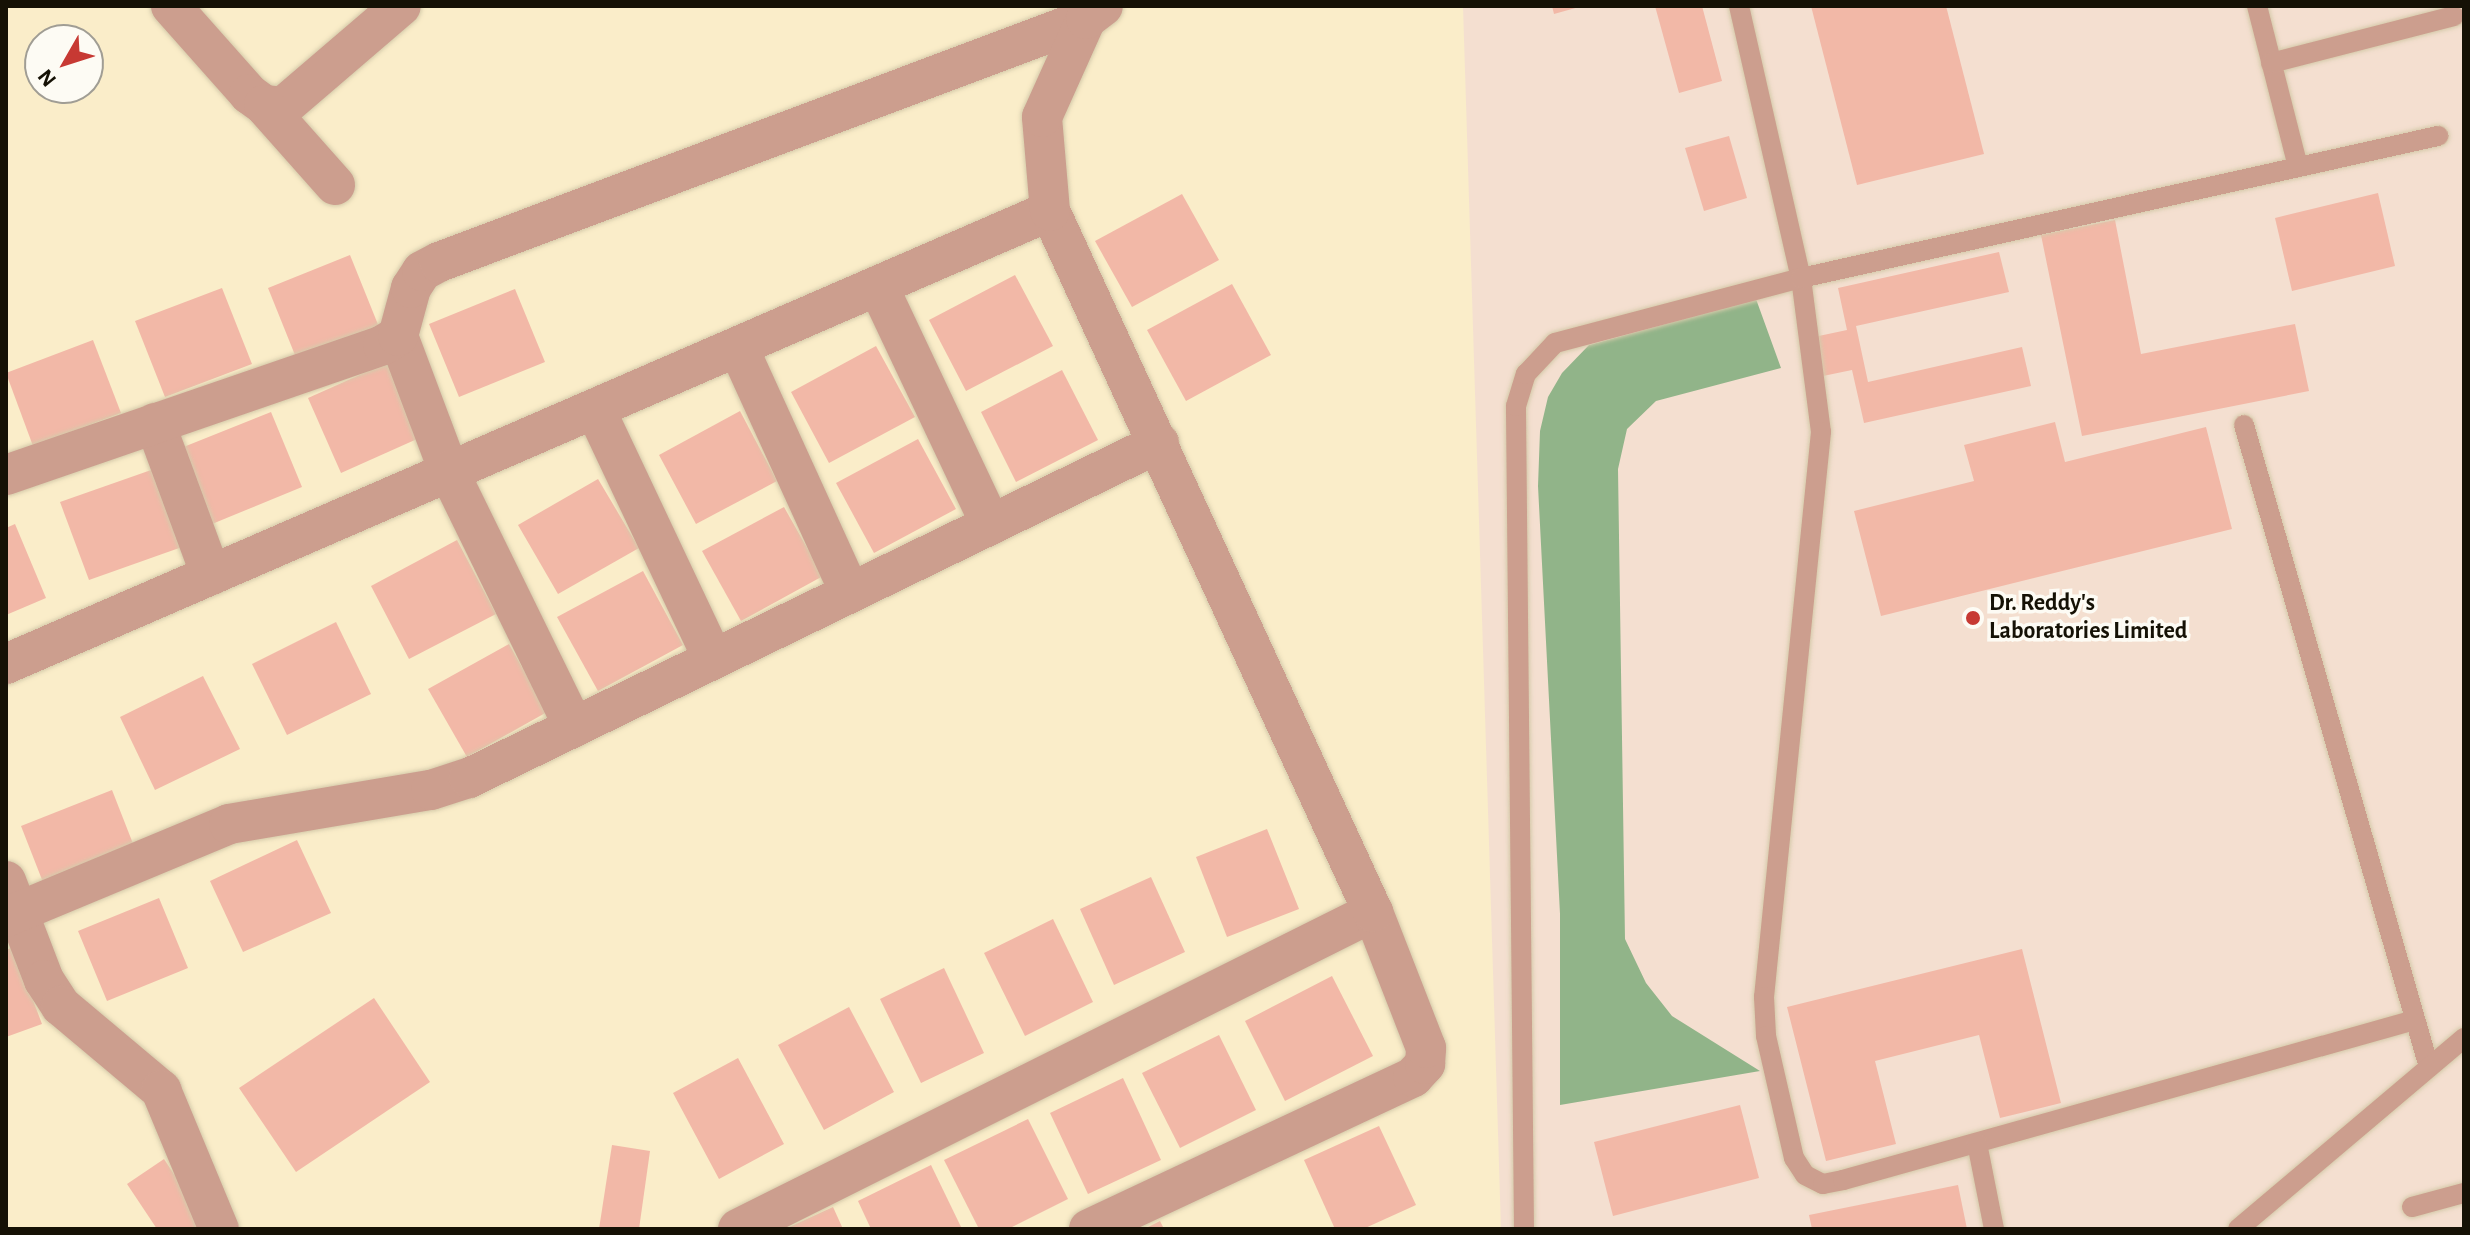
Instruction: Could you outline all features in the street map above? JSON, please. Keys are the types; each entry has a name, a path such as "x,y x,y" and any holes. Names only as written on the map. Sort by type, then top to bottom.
{"street":[{"path":"171,6 335,185"},
{"path":"264,105 283,107 300,96 401,6"},
{"path":"1089,1229 1413,1077 1425,1064 1421,1030 1373,912 1050,211 1042,117 1095,12"},
{"path":"574,727 449,472 398,336 411,288 422,271 1095,12"},
{"path":"6,664 1050,211"},
{"path":"878,286 991,525"},
{"path":"6,475 398,336"},
{"path":"738,347 850,593"},
{"path":"595,409 713,659"},
{"path":"155,423 211,575"},
{"path":"219,1229 161,1090 61,1006 44,980 10,904 229,824 431,790 469,778 1159,443"},
{"path":"738,1229 1373,912"}],"lane":[{"path":"1739,6 1801,278 1821,432 1764,997 1766,1036 1794,1158 1805,1175 1823,1184 2415,1020"},
{"path":"2257,6 2298,167"},
{"path":"2271,63 2454,16"},
{"path":"1524,1229 1516,406 1526,374 1555,343 1801,278 2438,136"},
{"path":"2244,425 2429,1067"},
{"path":"2238,1229 2464,1038"},
{"path":"1977,1143 1994,1229"},
{"path":"2412,1207 2464,1193"}],"shaded area":[{"name":"Dr. Reddy's Laboratories Limited","path":"1463,6 2464,6 2464,1229 1501,1229"}],"green space":[{"path":"1756,299 1781,368 1656,401 1627,429 1618,469 1625,939 1646,983 1672,1016 1760,1071 1560,1105 1560,914 1538,486 1540,431 1548,397 1562,373 1589,345"}],"building":[{"path":"1552,6 1578,6 1579,7 1554,14"},
{"path":"1655,6 1702,6 1722,81 1679,93"},
{"path":"1811,6 1946,6 1984,154 1857,185"},
{"path":"1729,136 1747,198 1704,211 1685,148"},
{"path":"2378,193 2395,266 2292,291 2275,218"},
{"path":"1182,194 1219,260 1132,307 1095,241"},
{"path":"2115,220 2141,354 2295,324 2309,391 2082,436 2041,235"},
{"path":"1999,252 2009,292 1856,326 1868,382 2022,347 2031,386 1864,423 1852,370 1823,376 1814,337 1847,330 1838,288"},
{"path":"350,255 379,327 297,360 268,288"},
{"path":"1015,275 1053,346 966,391 929,320"},
{"path":"1232,284 1271,355 1186,401 1147,330"},
{"path":"222,288 252,364 165,397 135,321"},
{"path":"515,289 545,362 459,397 429,324"},
{"path":"93,340 121,413 33,446 6,373"},
{"path":"876,346 915,417 829,463 791,392"},
{"path":"393,360 426,435 341,473 308,398"},
{"path":"1062,370 1098,440 1016,482 981,412"},
{"path":"740,411 777,481 696,524 659,455"},
{"path":"271,412 302,487 212,524 181,448"},
{"path":"2055,422 2065,462 2206,427 2232,529 1881,616 1854,511 1974,481 1964,445"},
{"path":"918,439 956,509 874,553 836,483"},
{"path":"154,469 182,547 89,580 60,502"},
{"path":"598,479 639,548 558,594 518,525"},
{"path":"784,507 823,576 741,621 702,551"},
{"path":"15,524 46,598 6,615 6,528"},
{"path":"457,540 496,614 409,659 371,586"},
{"path":"643,571 683,645 598,691 557,617"},
{"path":"336,622 371,694 287,735 252,664"},
{"path":"509,644 547,712 467,757 428,689"},
{"path":"203,676 240,749 155,790 120,717"},
{"path":"112,790 139,859 48,895 21,826"},
{"path":"1267,829 1299,909 1227,937 1196,857"},
{"path":"297,840 331,913 243,952 210,881"},
{"path":"1151,877 1185,952 1114,985 1080,909"},
{"path":"159,898 188,968 107,1001 78,931"},
{"path":"1053,919 1093,1002 1025,1036 984,953"},
{"path":"13,947 42,1024 6,1037 6,950"},
{"path":"2022,949 2061,1103 2000,1118 1979,1035 1875,1061 1896,1144 1826,1161 1787,1007"},
{"path":"944,968 984,1053 921,1083 880,999"},
{"path":"1332,976 1373,1056 1285,1101 1245,1021"},
{"path":"374,998 430,1082 296,1172 239,1088"},
{"path":"849,1007 894,1092 824,1130 778,1045"},
{"path":"1219,1035 1256,1110 1180,1148 1142,1073"},
{"path":"738,1058 784,1144 719,1179 673,1093"},
{"path":"1123,1078 1161,1160 1088,1194 1050,1113"},
{"path":"1740,1105 1759,1178 1613,1216 1594,1142"},
{"path":"1028,1119 1068,1199 1008,1229 979,1229 944,1160"},
{"path":"1379,1126 1416,1205 1363,1229 1335,1229 1304,1160"},
{"path":"612,1145 650,1151 639,1229 599,1229"},
{"path":"164,1159 210,1229 157,1229 127,1184"},
{"path":"931,1165 962,1229 871,1229 858,1201"},
{"path":"1958,1185 1967,1229 1812,1229 1809,1215"},
{"path":"833,1207 843,1229 785,1229"},
{"path":"1160,1221 1164,1229 1144,1229"}],"place":[{"name":"Dr. Reddy's Laboratories Limited","path":"1973,618"}]}
